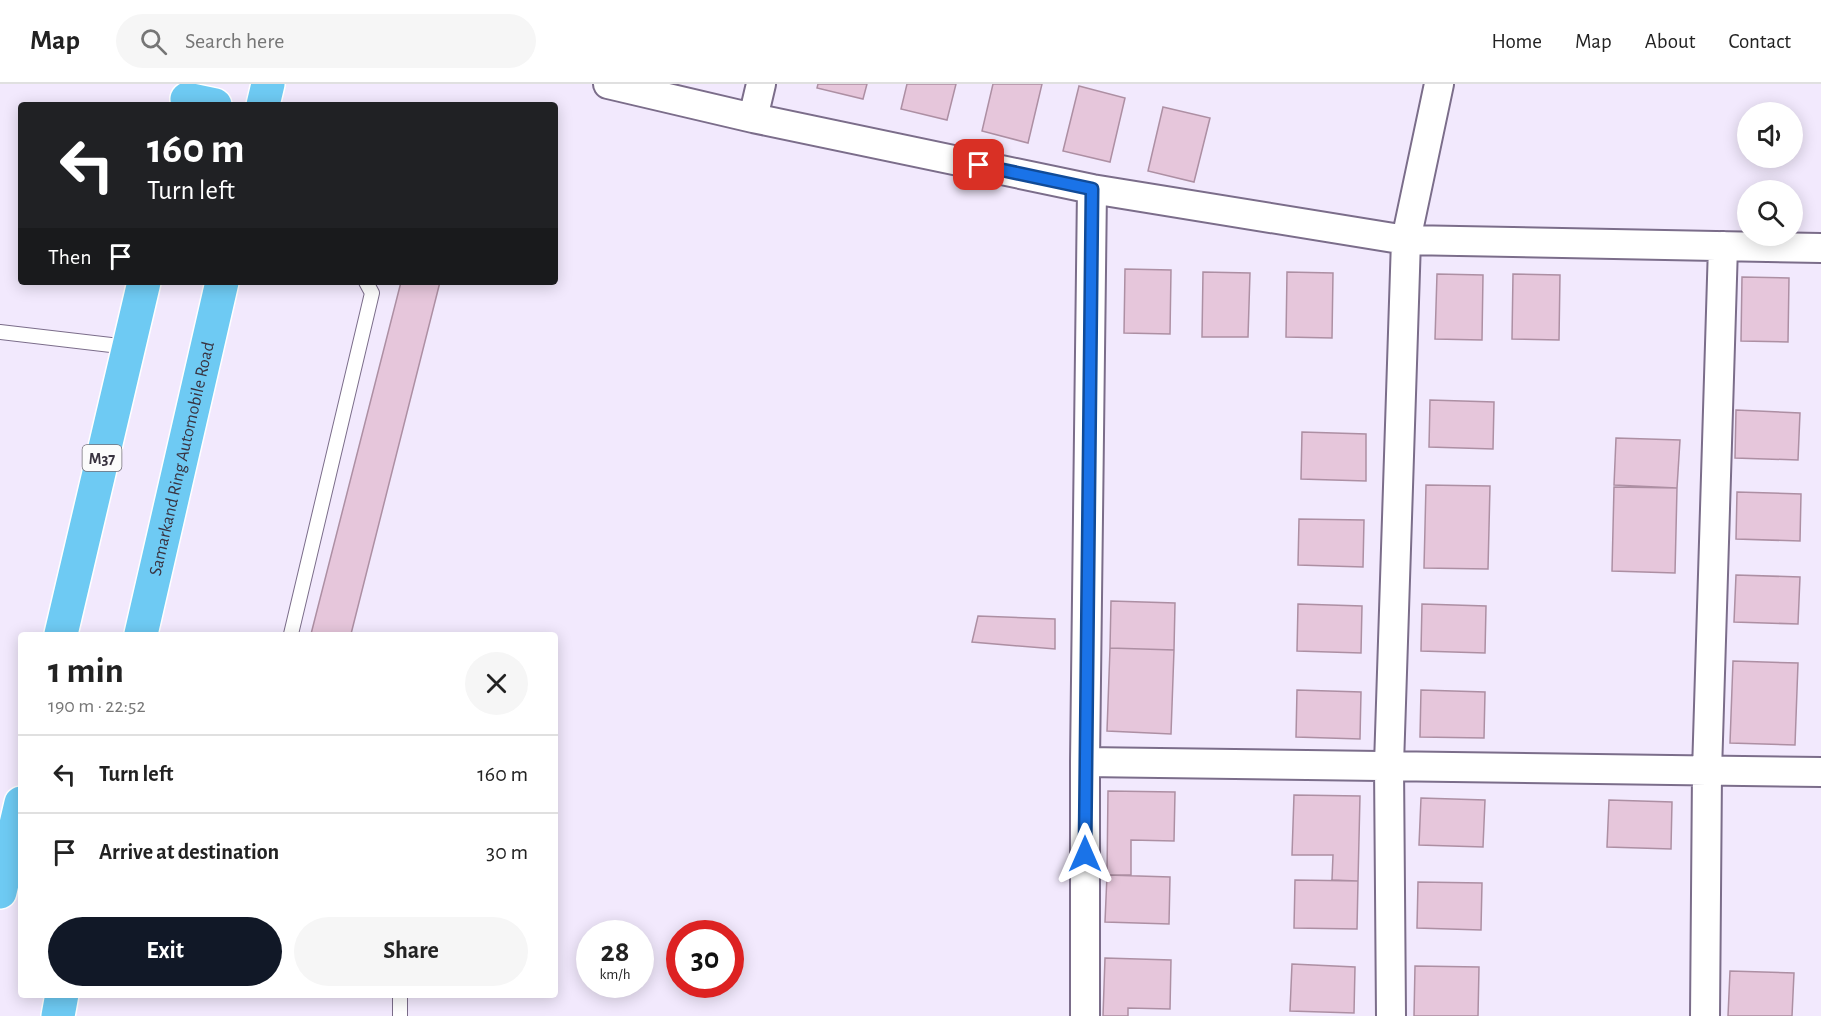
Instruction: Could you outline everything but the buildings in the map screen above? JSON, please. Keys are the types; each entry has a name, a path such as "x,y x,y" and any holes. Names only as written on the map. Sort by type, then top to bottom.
{"highway":[{"path":"264,102 268,84"},
{"name":"M37","path":"61,632 143,285"},
{"name":"Samarkand Ring Automobile Road","path":"141,632 221,285"},
{"path":"0,892 18,816"},
{"path":"58,1016 61,998"}],"street":[{"path":"608,84 753,118 1092,189 1406,240 1821,248"},
{"path":"753,118 761,84"},
{"path":"1391,1016 1389,765 1406,240 1438,84"},
{"path":"1085,1016 1085,762 1092,189"},
{"path":"1705,1016 1707,772 1723,246"},
{"path":"1085,762 1821,772"}],"lane":[{"path":"291,632 372,293 368,285"},
{"path":"0,332 129,348"},
{"path":"400,998 400,1016"}],"route":[{"path":"979,165 1092,189 1085,854"}]}
